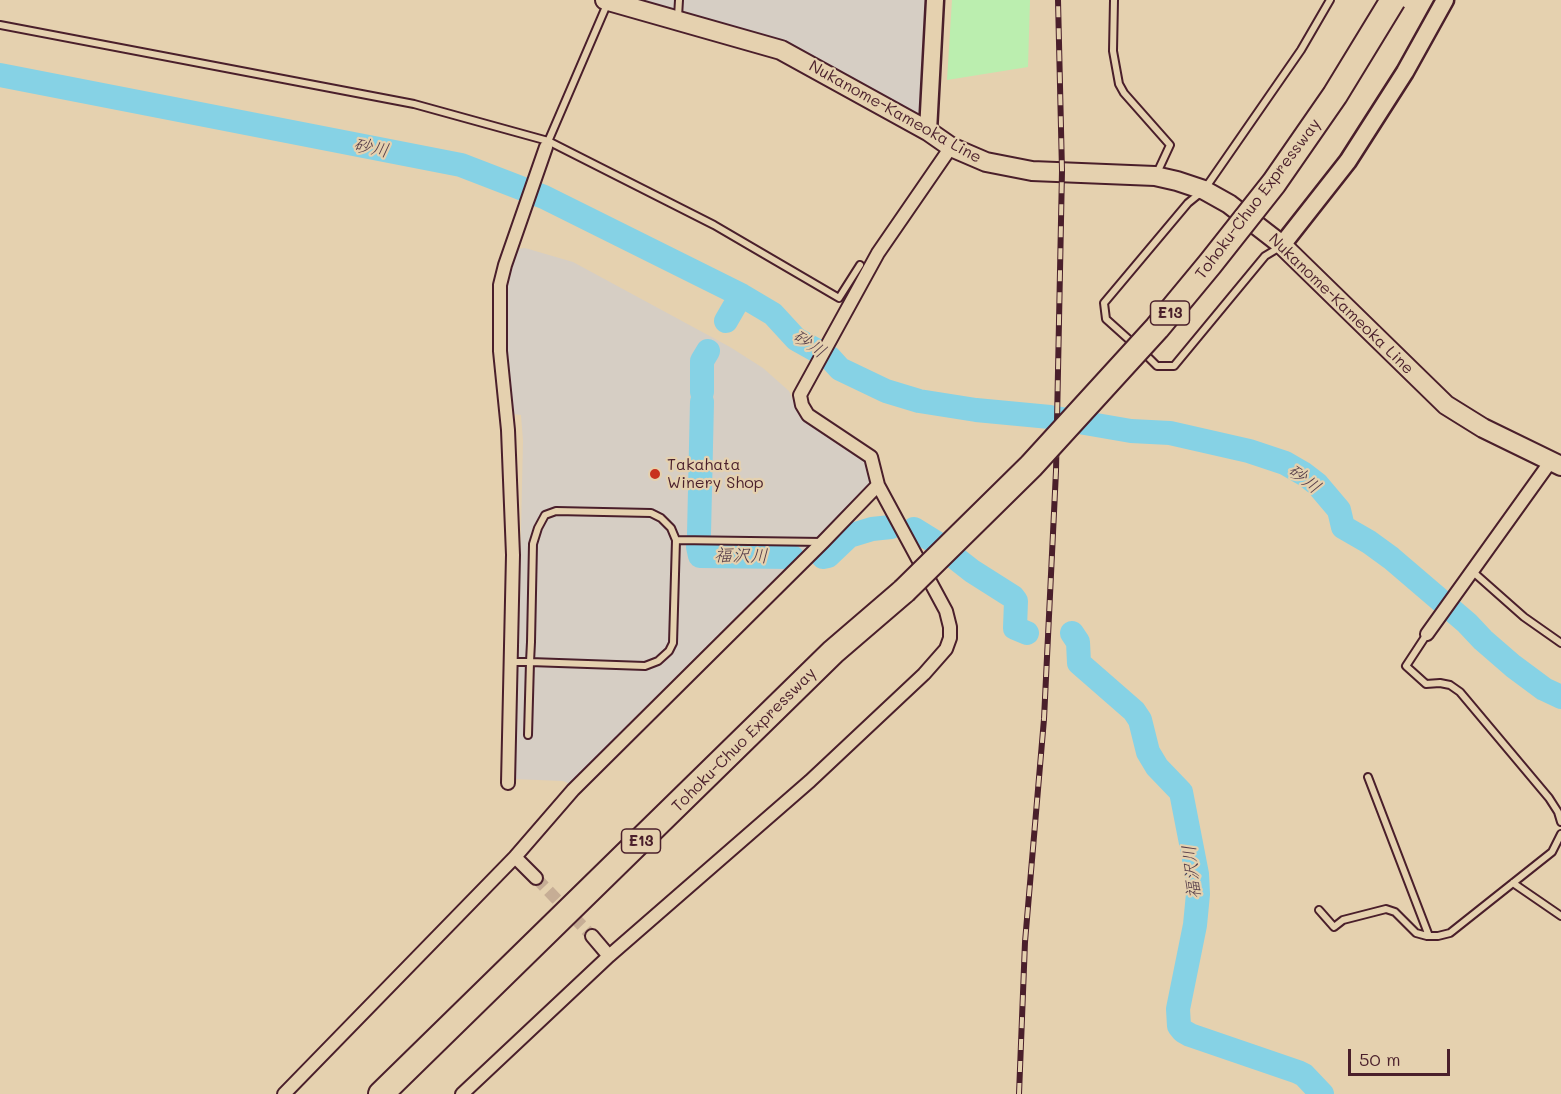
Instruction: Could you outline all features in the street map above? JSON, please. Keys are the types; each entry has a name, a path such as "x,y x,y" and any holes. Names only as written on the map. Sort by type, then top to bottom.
{"highway":[{"name":"Tohoku-Chuo Expressway","path":"394,1094 841,659 904,591 1031,466 1157,328 1274,183 1335,96 1393,0"},
{"name":"Tohoku-Chuo Expressway","path":"381,1094 832,652 904,591"}],"main road":[{"name":"Nukanome-Kameoka Line","path":"607,1 781,50 928,131 951,147 986,162 1013,168 1155,176 1204,190 1229,204 1282,245 1446,405 1483,428 1556,463"}],"street":[{"path":"928,131 935,0"},
{"path":"1282,245 1348,161 1405,72 1445,0"},
{"path":"508,783 513,555 508,430 499,320 500,285 547,144"},
{"path":"462,1094 609,956 810,781 924,674 946,649 950,638 950,627 946,610 878,485 871,457 808,416 800,395 878,253 951,147"},
{"path":"1427,634 1470,574 1556,463"},
{"path":"284,1094 515,856 573,790 878,485"},
{"path":"515,856 536,878"},
{"path":"592,936 609,956"}],"lane":[{"path":"677,21 679,0"},
{"path":"1114,0 1113,51 1119,84 1124,93 1170,145 1155,176"},
{"path":"1282,245 1265,256 1174,366 1157,366 1106,319 1104,303 1188,203 1204,190 1301,50 1330,0"},
{"path":"547,144 607,1"},
{"path":"0,25 414,104 547,144 714,225 839,298 860,265"},
{"path":"510,662 530,662 645,666 658,661 673,644 676,540 671,528 661,518 651,513 556,511 545,515 533,544 530,662 528,735"},
{"path":"676,540 823,542"},
{"path":"1470,574 1561,643"},
{"path":"1427,634 1406,666 1426,684 1450,685 1460,692 1549,798 1561,822"},
{"path":"1368,777 1429,936"},
{"path":"1320,910 1334,927 1343,920 1374,910 1386,909 1395,912 1416,933 1429,936 1450,933 1552,852 1561,834"},
{"path":"1513,883 1561,916"}],"shaded area":[{"path":"605,0 935,0 928,131 781,50"},
{"path":"525,248 573,262 730,347 763,368 789,391 797,408 866,460 871,483 629,723 572,785 563,781 513,779 523,441 521,415 513,414 505,318 506,294 512,267 518,249"}],"green space":[{"path":"952,0 1030,0 1028,67 947,80"}],"waterway":[{"name":"砂川","path":"0,75 461,165 544,197 741,295 773,314 796,339 830,358 840,369 886,391 919,401 976,410 1050,417 1131,431 1170,433 1249,451 1285,463 1317,484 1339,510 1343,527 1391,558 1513,666 1544,689 1561,697"},
{"name":"福沢川","path":"726,321 741,295"},
{"name":"福沢川","path":"702,392 702,361 708,351"},
{"name":"福沢川","path":"699,534 702,402"},
{"name":"福沢川","path":"823,557 828,556 849,536 872,529 891,527"},
{"name":"福沢川","path":"914,529 1013,597 1016,601 1015,628 1027,633"},
{"name":"福沢川","path":"698,547 700,556 792,557"},
{"name":"福沢川","path":"1072,633 1078,642 1079,663 1134,711 1140,720 1148,752 1157,767 1181,792 1197,874 1198,894 1195,925 1178,1009 1179,1026 1190,1035 1298,1072 1304,1075 1322,1094"}],"tunnel":[{"path":"536,878 592,936"}],"railway":[{"path":"1019,1094 1025,942 1044,719 1056,471 1062,171 1058,0"}],"place":[{"name":"Takahata Winery Shop","path":"655,474"}]}
